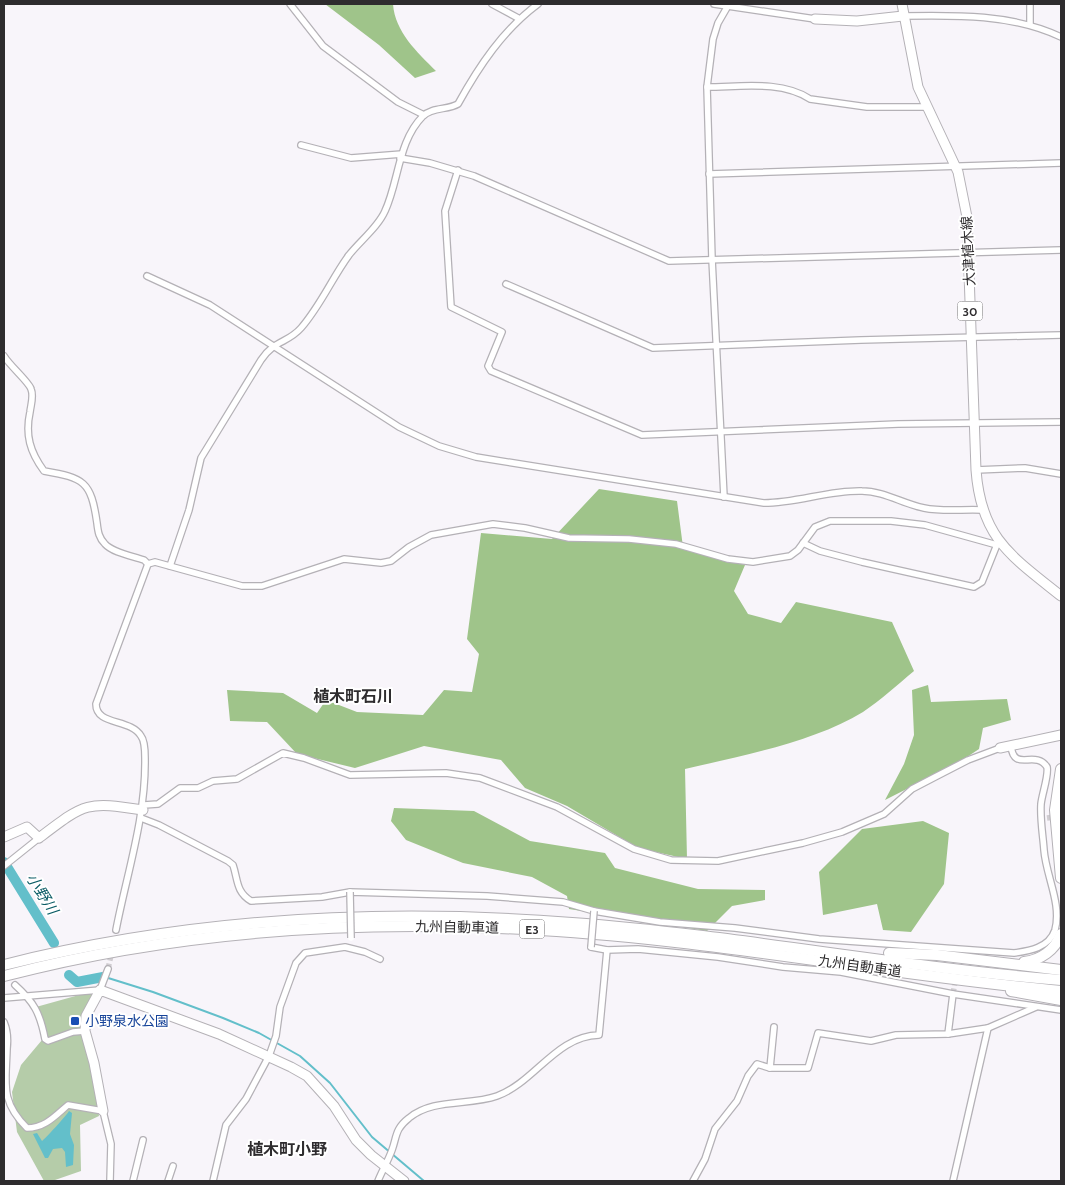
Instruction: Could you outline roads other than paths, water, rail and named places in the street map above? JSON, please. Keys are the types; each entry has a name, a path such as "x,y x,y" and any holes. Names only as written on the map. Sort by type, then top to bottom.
{"highway":[{"path":"1061,769 1055,810 1061,878"},
{"name":"九州自動車道","path":"4,965 142,936 272,921 344,916 468,917 572,922 1061,980"},
{"name":"九州自動車道","path":"4,976 74,959 173,942 289,929 359,926 453,926 570,932 692,944 899,972 1061,991"},
{"path":"835,952 937,955 1020,962 1037,959 1050,951 1061,934"},
{"path":"988,960 1061,970"},
{"path":"899,972 927,979 1061,1000"}],"street":[{"path":"290,4 323,46 398,102 424,115"},
{"path":"492,4 518,18"},
{"path":"170,566 189,510 201,458 260,360 272,346 300,329 319,304 350,254 382,219 394,192 401,156 412,131 424,115 458,104 472,78 502,36 518,18 538,4"},
{"path":"714,4 728,4 761,12 815,19 857,21 903,16 941,15 1030,24 1061,37"},
{"path":"724,497 712,259 707,87 711,49 718,23 728,4"},
{"name":"大津植木線","path":"902,4 918,87 955,166 964,192 968,217 976,470 982,510 998,543 1061,596"},
{"path":"1030,4 1030,24"},
{"path":"707,87 761,86 802,94 810,99 867,107 926,107"},
{"path":"301,145 351,158 401,156 458,170 669,261 1061,250"},
{"path":"709,174 1061,163"},
{"path":"458,170 445,211 450,307 502,332 488,366 490,371 635,434 898,424 1061,422"},
{"path":"146,276 210,305 399,426 439,446 476,457 654,484 724,497 777,503 863,490 878,492 924,508 982,510"},
{"path":"506,284 653,348 1061,335"},
{"path":"4,356 14,371 31,386 33,394 28,423 28,445 36,460 44,471 74,477 82,482 89,491 92,500 100,539 107,546 144,560 148,564"},
{"path":"976,470 1025,468 1061,474"},
{"path":"148,564 155,562 242,586 262,586 344,559 381,563 391,561 431,535 493,524 526,528 569,538 629,539 676,544 746,562 790,556 818,524 830,521 891,521 936,527 998,543 982,582 974,587 862,562 803,543"},
{"path":"116,930 143,811 146,783 142,737 131,726 104,719 98,713 96,704 148,564"},
{"path":"143,811 158,804 180,788 198,788 213,781 237,779 283,753 304,758 350,775 446,773 480,778 557,807 634,849 670,860 718,861 803,843 842,832 884,814 912,789 968,760 1000,748 1061,735"},
{"path":"4,866 74,811 90,805 109,805 143,811 159,825 228,861 233,865 237,886 244,897 251,900 322,897 350,892 409,893 553,901 594,911 660,922 734,928 819,939 961,947 994,953 1028,951 1039,948 1055,931 1056,917 1050,874 1044,854 1044,818 1041,807 1047,766 1043,761 1036,758 1024,761 1016,758 1012,753 1011,746"},
{"path":"4,837 27,827 40,838"},
{"path":"350,892 350,946"},
{"path":"594,911 591,947 607,950 632,949 700,955 783,967 842,972 953,994 1061,1010"},
{"path":"214,1181 226,1125 246,1099 270,1053 276,1036 280,1007 296,963 301,956 315,951 350,946 380,959"},
{"path":"378,1181 393,1148 394,1136 405,1122 422,1109 497,1096 511,1089 554,1053 567,1047 572,1042 591,1035 600,1035 607,950"},
{"path":"108,969 102,987 86,1016 84,1032 94,1062 111,1144 110,1181"},
{"path":"15,985 31,999 40,1017 45,1039 48,1040 73,1032 84,1032"},
{"path":"4,998 102,987 270,1053 307,1076 334,1106 356,1140 386,1163 404,1181"},
{"path":"948,1034 953,994"},
{"path":"694,1181 706,1159 715,1129 737,1101 748,1076 756,1064 770,1068 808,1068 818,1033 871,1041 896,1035 948,1034 988,1028 1036,1007"},
{"path":"4,1022 8,1038 6,1096 11,1110 27,1128 40,1127 68,1105 103,1111"},
{"path":"770,1068 774,1027"},
{"path":"953,1181 988,1028"},
{"path":"133,1181 142,1140"},
{"path":"168,1181 173,1166"}],"water":[{"path":"69,1111 72,1113 70,1134 74,1145 73,1165 66,1167 65,1152 62,1148 53,1149 48,1158 45,1158 33,1134 37,1133 42,1141"}],"waterway":[{"name":"小野川","path":"4,862 54,943"},
{"name":"小野川","path":"69,975 77,982 103,977"},
{"path":"105,977 153,992 223,1018 259,1033 300,1056 330,1083 372,1137 424,1181"}],"tunnel":[{"path":"1047,818 1061,816"},
{"path":"108,969 112,951"},
{"path":"953,994 956,977"}],"place":[{"name":"小野泉水公園","path":"75,1021"}],"district":[{"name":"植木町石川","path":"353,696"},
{"name":"植木町小野","path":"287,1149"}]}
